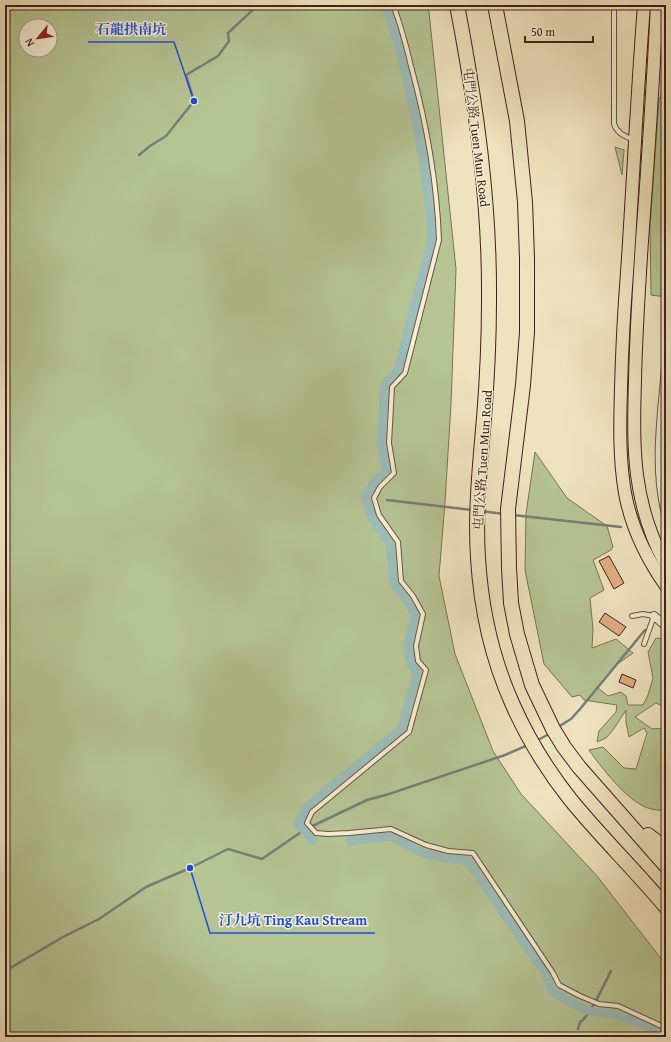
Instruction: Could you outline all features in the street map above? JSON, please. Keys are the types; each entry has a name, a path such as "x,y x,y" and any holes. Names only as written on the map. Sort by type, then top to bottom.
{"highway":[{"name":"屯門公路 Tuen Mun Road","path":"457,5 478,124 488,221 489,328 478,486 477,526 478,560 485,616 494,651 511,701 524,729 540,756 569,798 666,907"},
{"path":"494,5 517,121 525,202 527,332 523,385 508,510 511,603 517,634 532,685 553,729 564,747 579,767 626,819 664,855"}],"main road":[{"path":"644,5 623,330 619,437 625,495 642,546 666,586"},
{"path":"658,5 636,332 634,438 635,466 643,510 653,540 666,565"}],"street":[{"path":"666,368 662,494 666,514"},
{"path":"654,616 666,626"}],"lane":[{"path":"393,5 400,20 418,92 429,151 438,218 439,240 405,373 392,387 388,443 394,474 380,487 374,498 379,515 398,542 401,581 414,596 423,614 416,646 418,661 426,670 409,732 312,812 307,822 316,833 328,834 391,828 426,845 448,851 473,853 553,973 559,985 589,1000 599,1004 618,1006 666,1028"},
{"path":"614,5 614,124 615,128 622,134 636,140"},
{"path":"632,616 643,614 654,616 644,644"}],"green space":[{"path":"5,5 426,5 429,12 456,269 451,404 439,576 455,654 493,751 521,794 597,876 666,965 666,1037 5,1037"},
{"path":"666,82 666,297 651,295 650,227 659,100"},
{"path":"615,147 624,150 622,175"},
{"path":"535,452 567,498 607,526 613,547 611,550 593,560 604,590 590,598 593,629 592,648 616,639 633,653 615,666 598,688 608,696 621,692 626,696 628,705 643,705 648,695 653,678 648,652 656,638 666,641 666,708 656,703 635,717 652,729 666,728 666,811 648,808 623,791 589,750 603,747 624,768 636,769 647,733 644,728 629,737 626,722 626,710 606,738 597,742 599,731 616,712 617,705 584,700 580,695 572,697 544,664 525,570 526,514"}],"building":[{"path":"609,556 624,583 614,589 599,561"},
{"path":"605,613 626,627 619,636 599,622"},
{"path":"622,674 636,680 633,688 619,682"}],"waterway":[{"path":"139,155 166,136 194,101 186,75 218,56 229,41 228,33 258,5"},
{"path":"313,840 298,824 306,808 402,728 417,672 411,664 408,646 415,615 407,600 394,584 390,544 372,518 365,497 374,482 386,471 381,444 385,384 398,370 432,239 426,175 418,132 398,45 385,5"},
{"path":"387,500 472,510"},
{"path":"481,511 504,514"},
{"path":"513,515 621,527"},
{"path":"558,727 571,719 580,709 645,630"},
{"path":"536,741 551,733"},
{"path":"5,971 63,937 99,919 146,887 190,868 228,849 262,859 304,830 367,800 505,755 528,745"},
{"path":"350,841 390,836 423,853 468,861 545,973 553,992 589,1011 613,1014 647,1025 666,1037"},
{"path":"578,1029 580,1022 593,1007 611,971"}],"place":[{"name":"石龍拱南坑","path":"194,101"},
{"name":"汀九坑 Ting Kau Stream","path":"190,868"}]}
